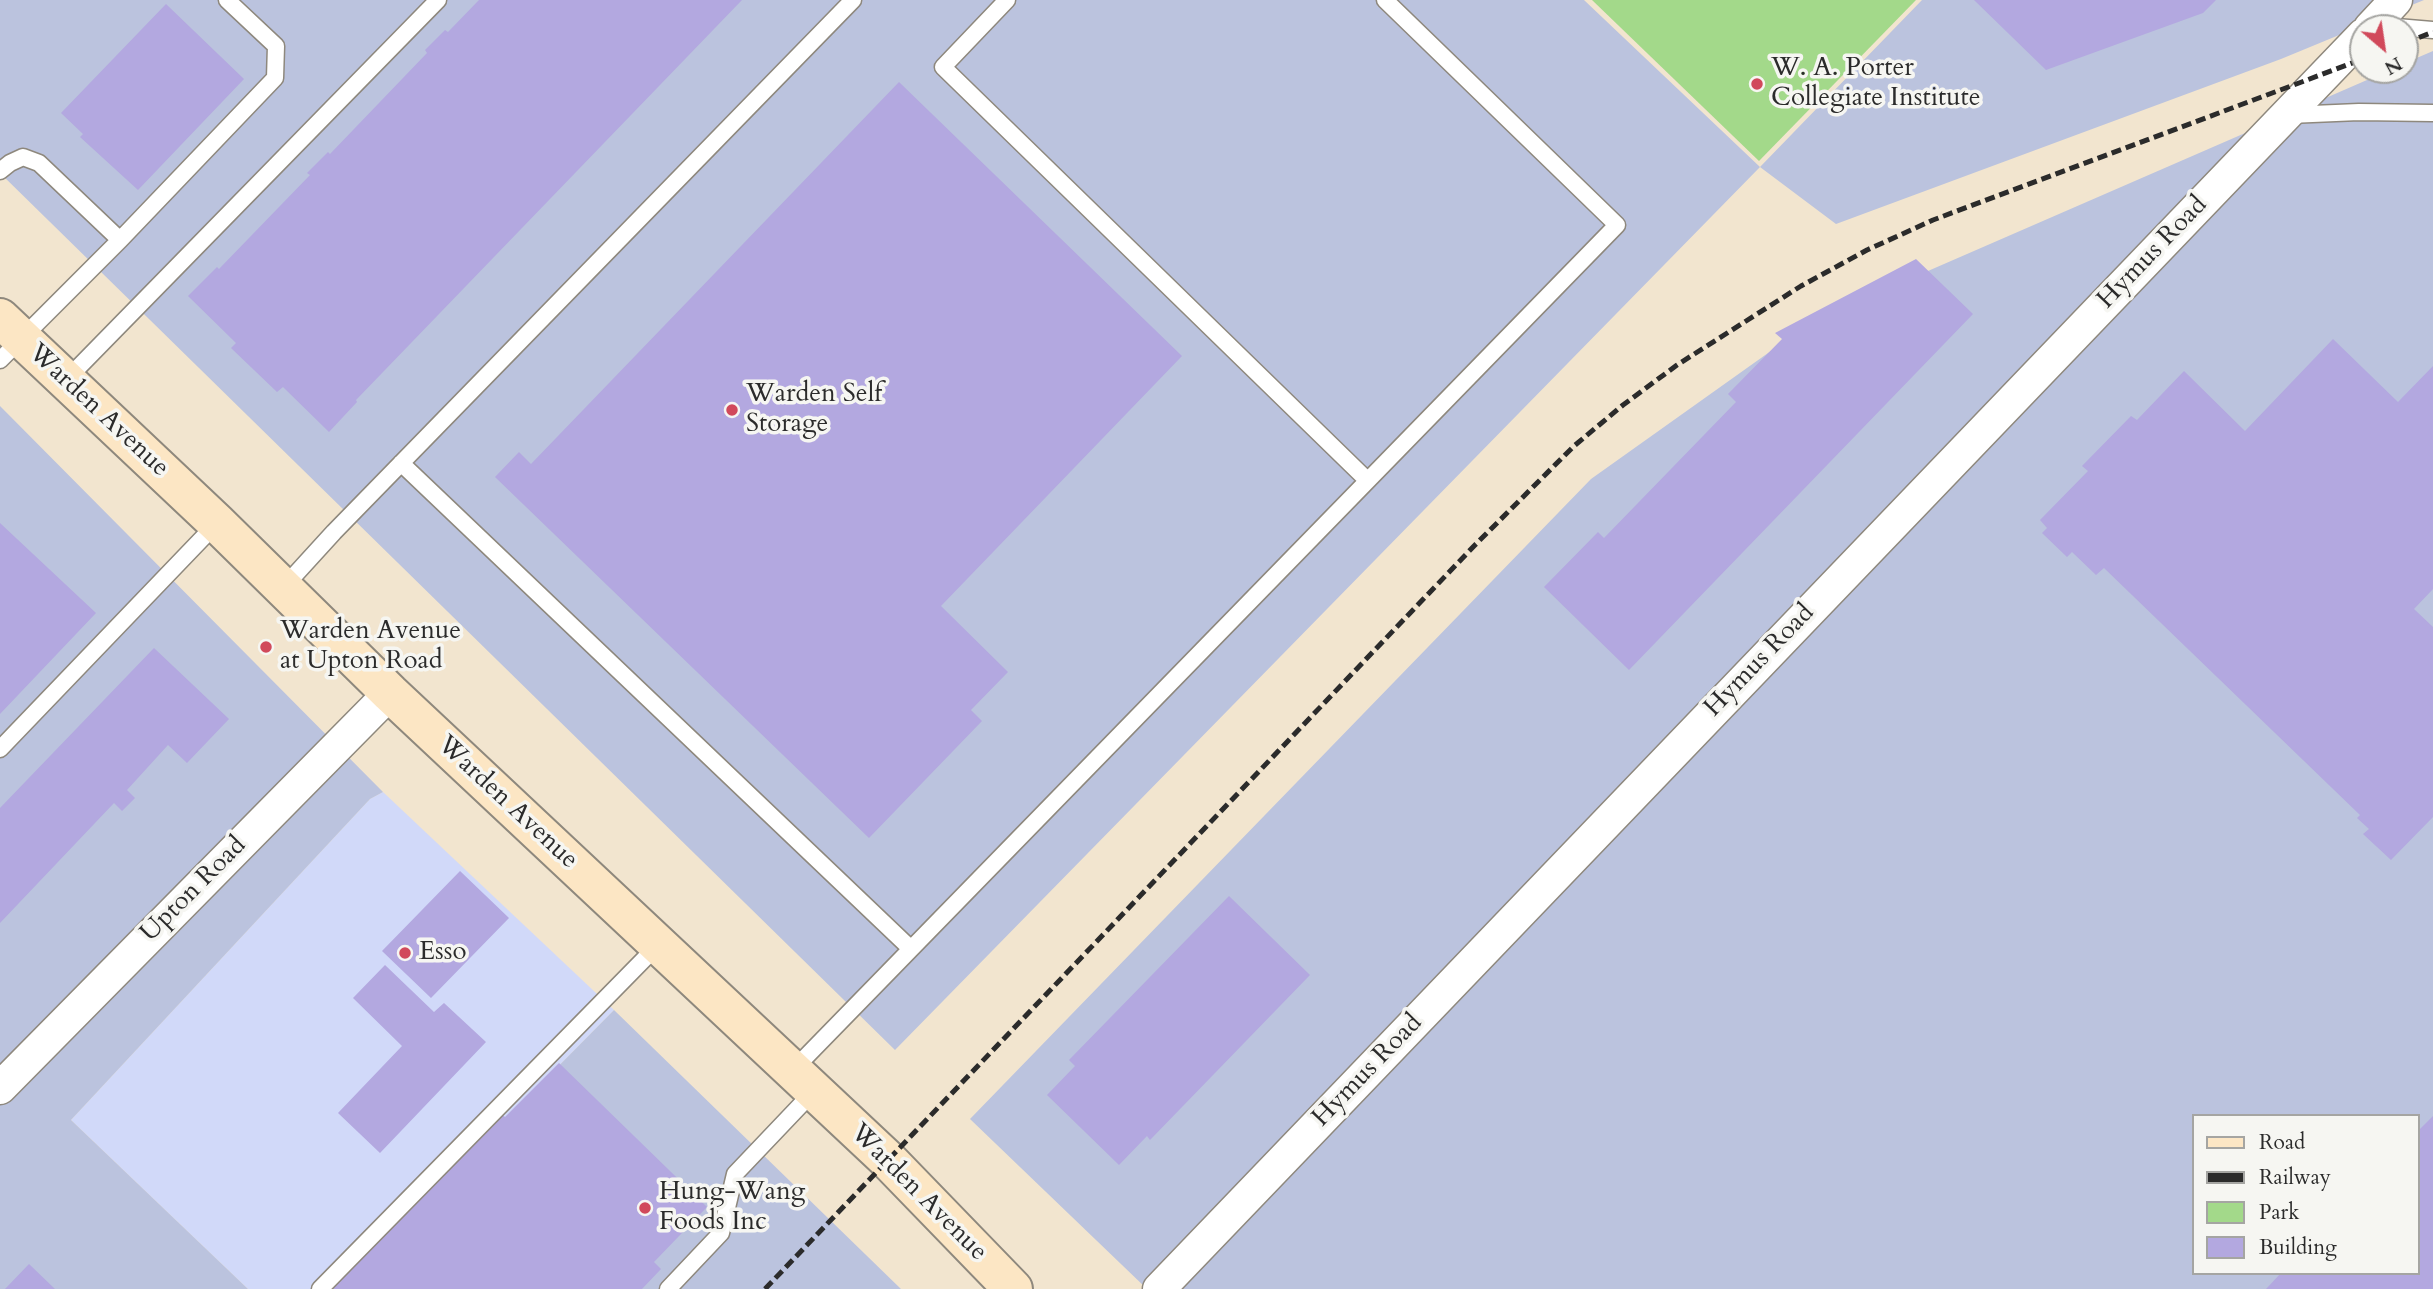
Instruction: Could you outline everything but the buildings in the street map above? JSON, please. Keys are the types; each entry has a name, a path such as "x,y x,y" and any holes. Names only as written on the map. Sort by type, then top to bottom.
{"main road":[{"name":"Warden Avenue","path":"7,338 66,380 217,523 390,694 888,1160 1013,1289"}],"street":[{"name":"Hymus Road","path":"2383,14 2396,0"},
{"name":"Hymus Road","path":"1159,1289 2349,50"},
{"name":"Upton Road","path":"0,1088 390,694"}],"lane":[{"path":"7,338 120,240 275,78 276,46 227,0"},
{"path":"66,380 438,0"},
{"path":"282,589 401,463 853,0"},
{"path":"1007,0 943,67 1367,480"},
{"path":"668,1289 721,1233 736,1174 803,1081 910,948 1617,225 1385,0"},
{"path":"2287,115 2433,113"},
{"path":"0,171 23,157 39,163 120,240"},
{"path":"401,463 910,948"},
{"path":"0,749 217,523"},
{"path":"320,1289 658,945"}],"shaded area":[{"path":"0,0 1584,0 1760,167 895,1050 0,173"},
{"path":"1922,0 2424,0 2390,14 2349,14 2349,31 2281,59 1836,224 1760,167"},
{"path":"2433,51 2433,1289 1147,1289 970,1119 1591,479 1813,321 2358,84 2419,84 2419,57"},
{"path":"0,406 383,792 370,799 71,1120 248,1289 0,1289"},
{"path":"383,792 614,1010 338,1289 248,1289 71,1120 370,799"},
{"path":"614,1010 901,1289 338,1289"}],"green space":[{"name":"W. A. Porter Collegiate Institute","path":"1592,0 1916,0 1759,161"}],"railway":[{"path":"2419,38 2433,32"},
{"path":"765,1289 1474,546 1574,446 1623,405 1677,365 1801,286 1867,250 1933,220 2349,64"}],"place":[{"name":"W. A. Porter Collegiate Institute","path":"1757,84"},
{"name":"Warden Self Storage","path":"732,410"},
{"name":"Warden Avenue at Upton Road","path":"266,647"},
{"name":"Esso","path":"405,953"},
{"name":"Hung-Wang Foods Inc","path":"645,1208"}]}
